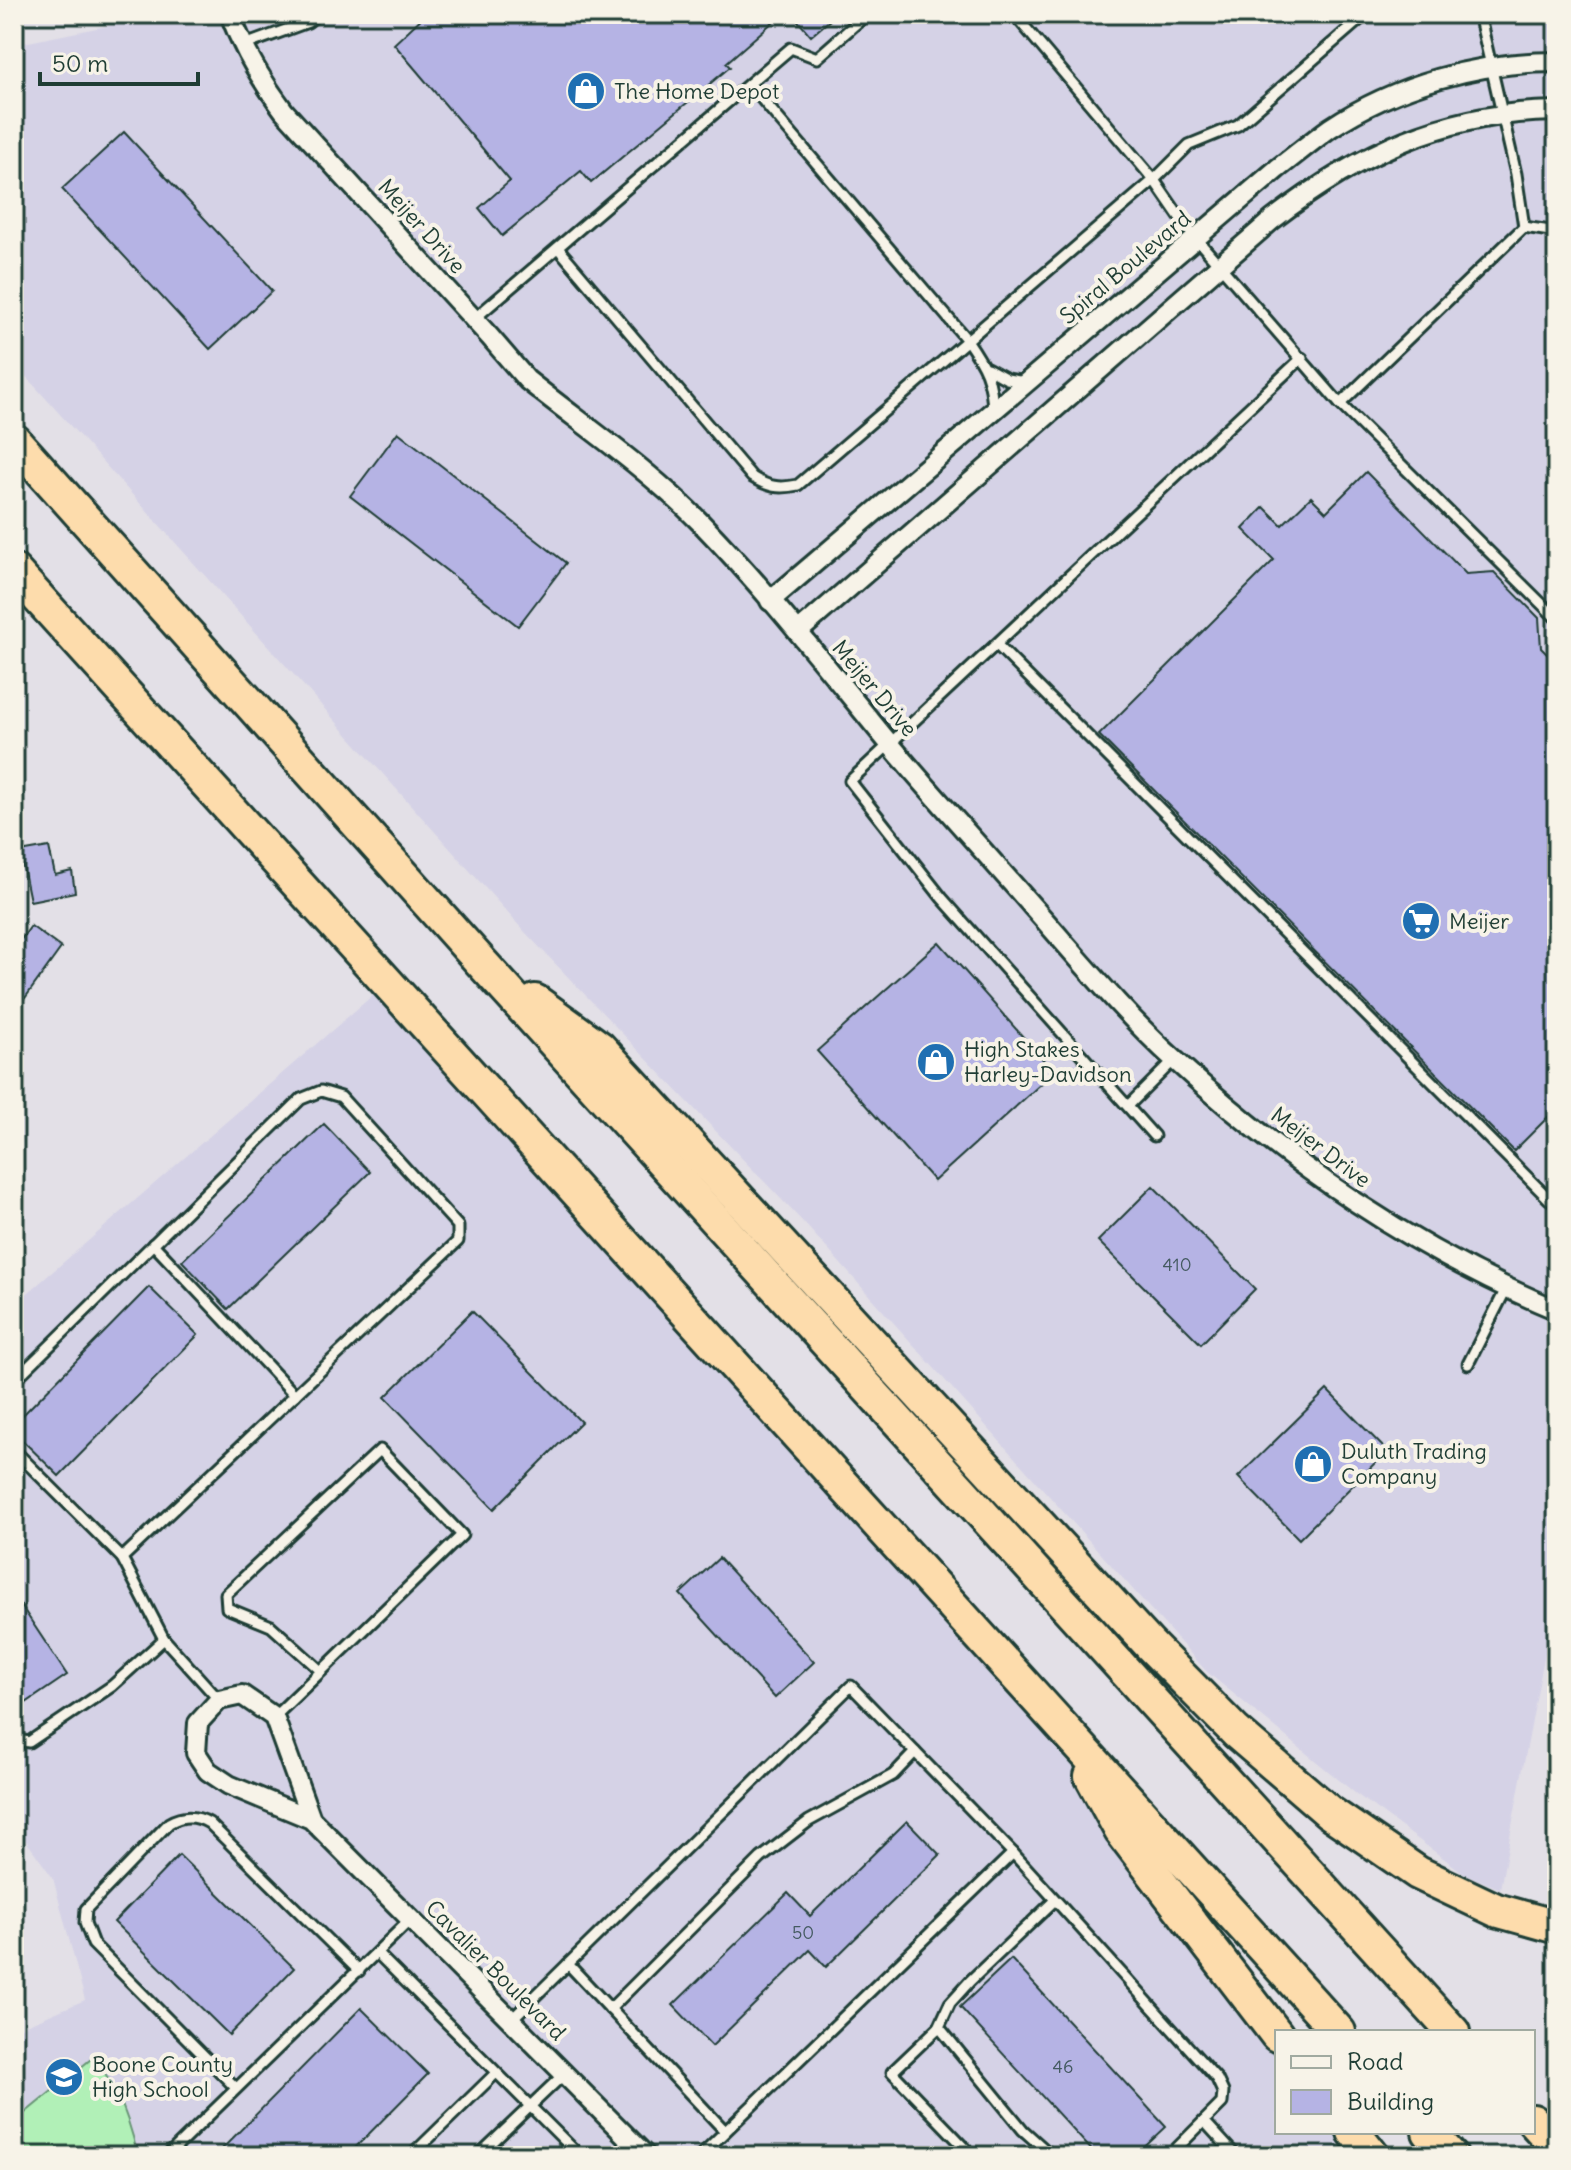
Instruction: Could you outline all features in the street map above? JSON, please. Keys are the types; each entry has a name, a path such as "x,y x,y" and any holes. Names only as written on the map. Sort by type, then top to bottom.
{"highway":[{"path":"14,440 481,962 1451,2030"},
{"path":"14,571 1337,2030"},
{"path":"481,962 600,1048 1150,1645 1236,1732 1329,1812 1418,1873 1496,1910 1557,1927"},
{"path":"1062,1724 1121,1831 1275,2032"},
{"path":"1535,2123 1557,2147"},
{"path":"1356,2134 1373,2156"},
{"path":"1431,2134 1451,2156"}],"street":[{"name":"Meijer Drive","path":"230,14 242,46 261,80 284,111 527,380 660,483 709,532 1103,986 1174,1060 1236,1113 1370,1213 1507,1287 1557,1310"},
{"name":"Spiral Boulevard","path":"770,601 1197,237 1330,128 1370,105 1412,87 1492,66 1557,62"},
{"path":"798,632 1272,220 1318,185 1368,156 1440,128 1501,114 1557,111"},
{"path":"219,1700 242,1695 274,1717"},
{"name":"Cavalier Boulevard","path":"219,1700 198,1723 196,1753 208,1771 229,1785 311,1819 646,2156"},
{"name":"Cavalier Boulevard","path":"274,1717 311,1819"}],"lane":[{"path":"242,46 308,22 317,14"},
{"path":"474,319 791,48 817,58 867,14"},
{"path":"1014,14 1154,180 1197,237 1340,404 1557,619"},
{"path":"558,248 752,477 768,486 783,488 798,485 1154,180 1189,145 1238,125 1366,14"},
{"path":"1479,14 1516,174 1524,227"},
{"path":"749,84 967,340 987,368 993,390 993,411"},
{"path":"1524,227 1557,232"},
{"path":"1340,404 1524,227"},
{"path":"1154,1136 942,898 850,781 1302,358"},
{"path":"987,368 1007,379 1027,382"},
{"path":"997,645 1557,1204"},
{"path":"1129,1105 1174,1060"},
{"path":"14,1381 301,1099 321,1091 341,1097 458,1226 458,1241 122,1558"},
{"path":"153,1244 295,1395"},
{"path":"1468,1364 1507,1287"},
{"path":"14,1450 122,1558 164,1639 219,1700"},
{"path":"274,1717 462,1535 380,1450 226,1594 227,1608 271,1626 321,1671"},
{"path":"14,1737 29,1742 112,1686 164,1639"},
{"path":"511,2020 851,1686 1013,1853 1217,2079 1223,2092 1222,2103 1169,2156"},
{"path":"610,2009 761,1858 809,1821 893,1775 915,1752"},
{"path":"236,2088 93,1944 85,1923 86,1909 169,1823 198,1817 209,1823 359,1971"},
{"path":"700,2156 1013,1853"},
{"path":"973,2156 892,2072 939,2027 950,2003 1055,1900"},
{"path":"167,2156 411,1919"},
{"path":"377,1953 580,2156"},
{"path":"568,1964 725,2131"},
{"path":"939,2027 1023,2130 1052,2156"},
{"path":"411,2156 496,2073"},
{"path":"478,2156 564,2074"},
{"path":"1204,2121 1236,2156"}],"shaded area":[{"path":"180,14 1557,14 1557,1589 1500,1889 1465,1874 1355,1793 1207,1672 805,1224 523,930 14,363 14,45"},
{"path":"387,983 1062,1724 1275,2032 1275,2134 1356,2134 1373,2156 14,2156 14,2030 85,2000 53,1878 14,1824 14,1305"}],"green space":[{"path":"91,2059 115,2090 127,2117 138,2156 14,2156 14,2122"}],"building":[{"name":"The Home Depot","path":"426,14 782,14 726,63 730,67 591,183 581,171 502,236 479,208 510,181 394,44"},
{"name":"The Home Depot","path":"792,14 837,14 811,36"},
{"path":"124,132 272,291 210,349 62,189"},
{"path":"398,432 566,563 518,626 350,496"},
{"name":"Meijer","path":"1366,472 1466,574 1494,572 1539,618 1541,648 1557,664 1557,1108 1514,1151 1099,735 1274,560 1243,529 1264,507 1282,525 1311,497 1326,512"},
{"path":"49,847 55,875 72,871 75,892 30,901 20,852"},
{"path":"31,926 61,948 25,998 14,990 14,949"},
{"name":"High Stakes Harley-Davidson","path":"939,942 1054,1072 934,1181 817,1051"},
{"path":"324,1124 370,1172 228,1309 182,1261"},
{"path":"1153,1186 1255,1289 1201,1344 1098,1241"},
{"path":"149,1287 198,1335 59,1476 14,1432 14,1424"},
{"path":"472,1311 581,1422 494,1509 385,1397"},
{"name":"Duluth Trading Company","path":"1327,1390 1387,1451 1299,1539 1238,1477"},
{"path":"719,1558 814,1662 775,1698 680,1594"},
{"path":"14,1595 67,1675 14,1711"},
{"path":"907,1821 940,1855 826,1967 810,1950 712,2046 673,2005 788,1893 810,1916"},
{"path":"179,1855 294,1968 229,2035 114,1922"},
{"path":"1011,1959 1166,2127 1135,2156 1097,2156 960,2007"},
{"path":"361,2008 428,2074 347,2156 215,2156"}],"place":[{"name":"The Home Depot","path":"586,91"},
{"name":"Meijer","path":"1421,921"},
{"name":"High Stakes Harley-Davidson","path":"936,1062"},
{"name":"Duluth Trading Company","path":"1313,1464"},
{"name":"Boone County High School","path":"64,2077"}]}
